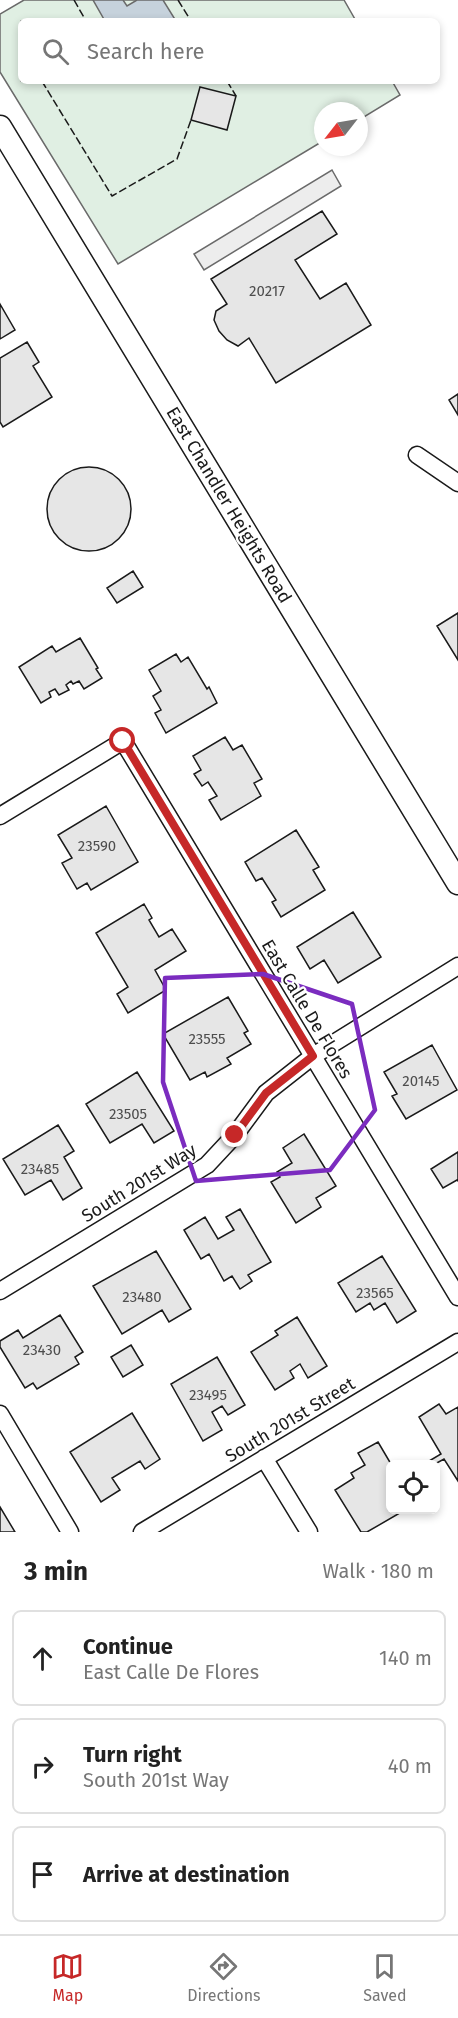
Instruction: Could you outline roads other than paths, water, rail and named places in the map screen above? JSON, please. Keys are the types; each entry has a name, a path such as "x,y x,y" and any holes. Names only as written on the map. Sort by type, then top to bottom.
{"main road":[{"name":"East Chandler Heights Road","path":"0,127 458,883"}],"street":[{"path":"417,454 458,483"},
{"name":"East Calle De Flores","path":"0,816 123,741 458,1297"},
{"name":"South 201st Way","path":"0,1291 207,1165 235,1135 266,1093 313,1056 458,966"},
{"name":"South 201st Street","path":"142,1532 458,1342"},
{"path":"0,1414 70,1532"},
{"path":"264,1458 309,1532"}]}
